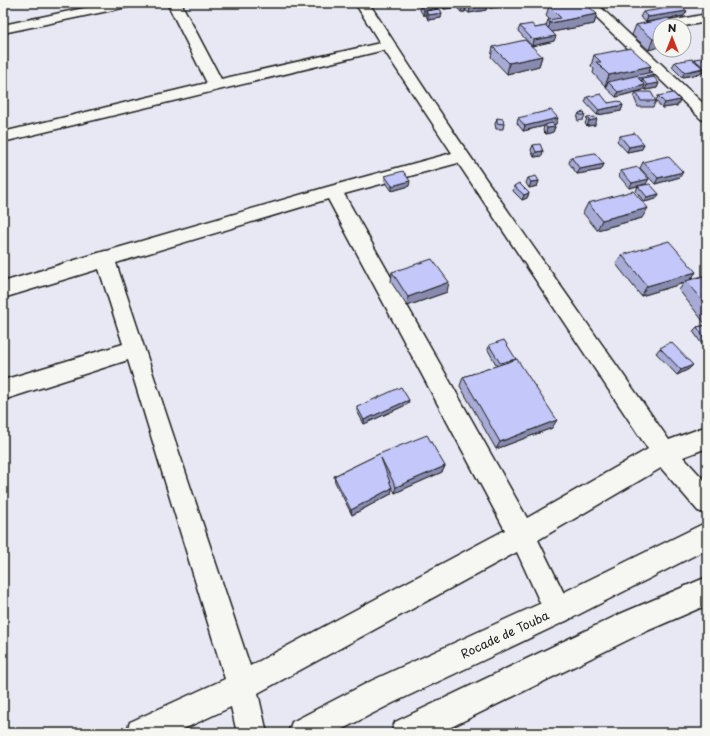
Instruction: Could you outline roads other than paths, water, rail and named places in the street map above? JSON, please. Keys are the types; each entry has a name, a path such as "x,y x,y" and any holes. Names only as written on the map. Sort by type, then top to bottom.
{"street":[{"path":"3,29 109,5 127,3"},
{"path":"174,3 216,85"},
{"path":"362,3 388,45 462,156 664,453 707,502"},
{"path":"588,3 627,33 707,116"},
{"path":"692,21 707,18"},
{"path":"3,137 388,45"},
{"path":"3,290 105,258 333,191 462,156"},
{"path":"333,191 522,535 558,610"},
{"path":"105,258 136,349 242,686 252,733"},
{"path":"3,390 136,349"},
{"path":"141,733 242,686 522,535 664,453 707,437"},
{"name":"Rocade de Touba","path":"303,733 382,692 558,610 707,535"},
{"path":"417,730 630,624 707,591"}]}
